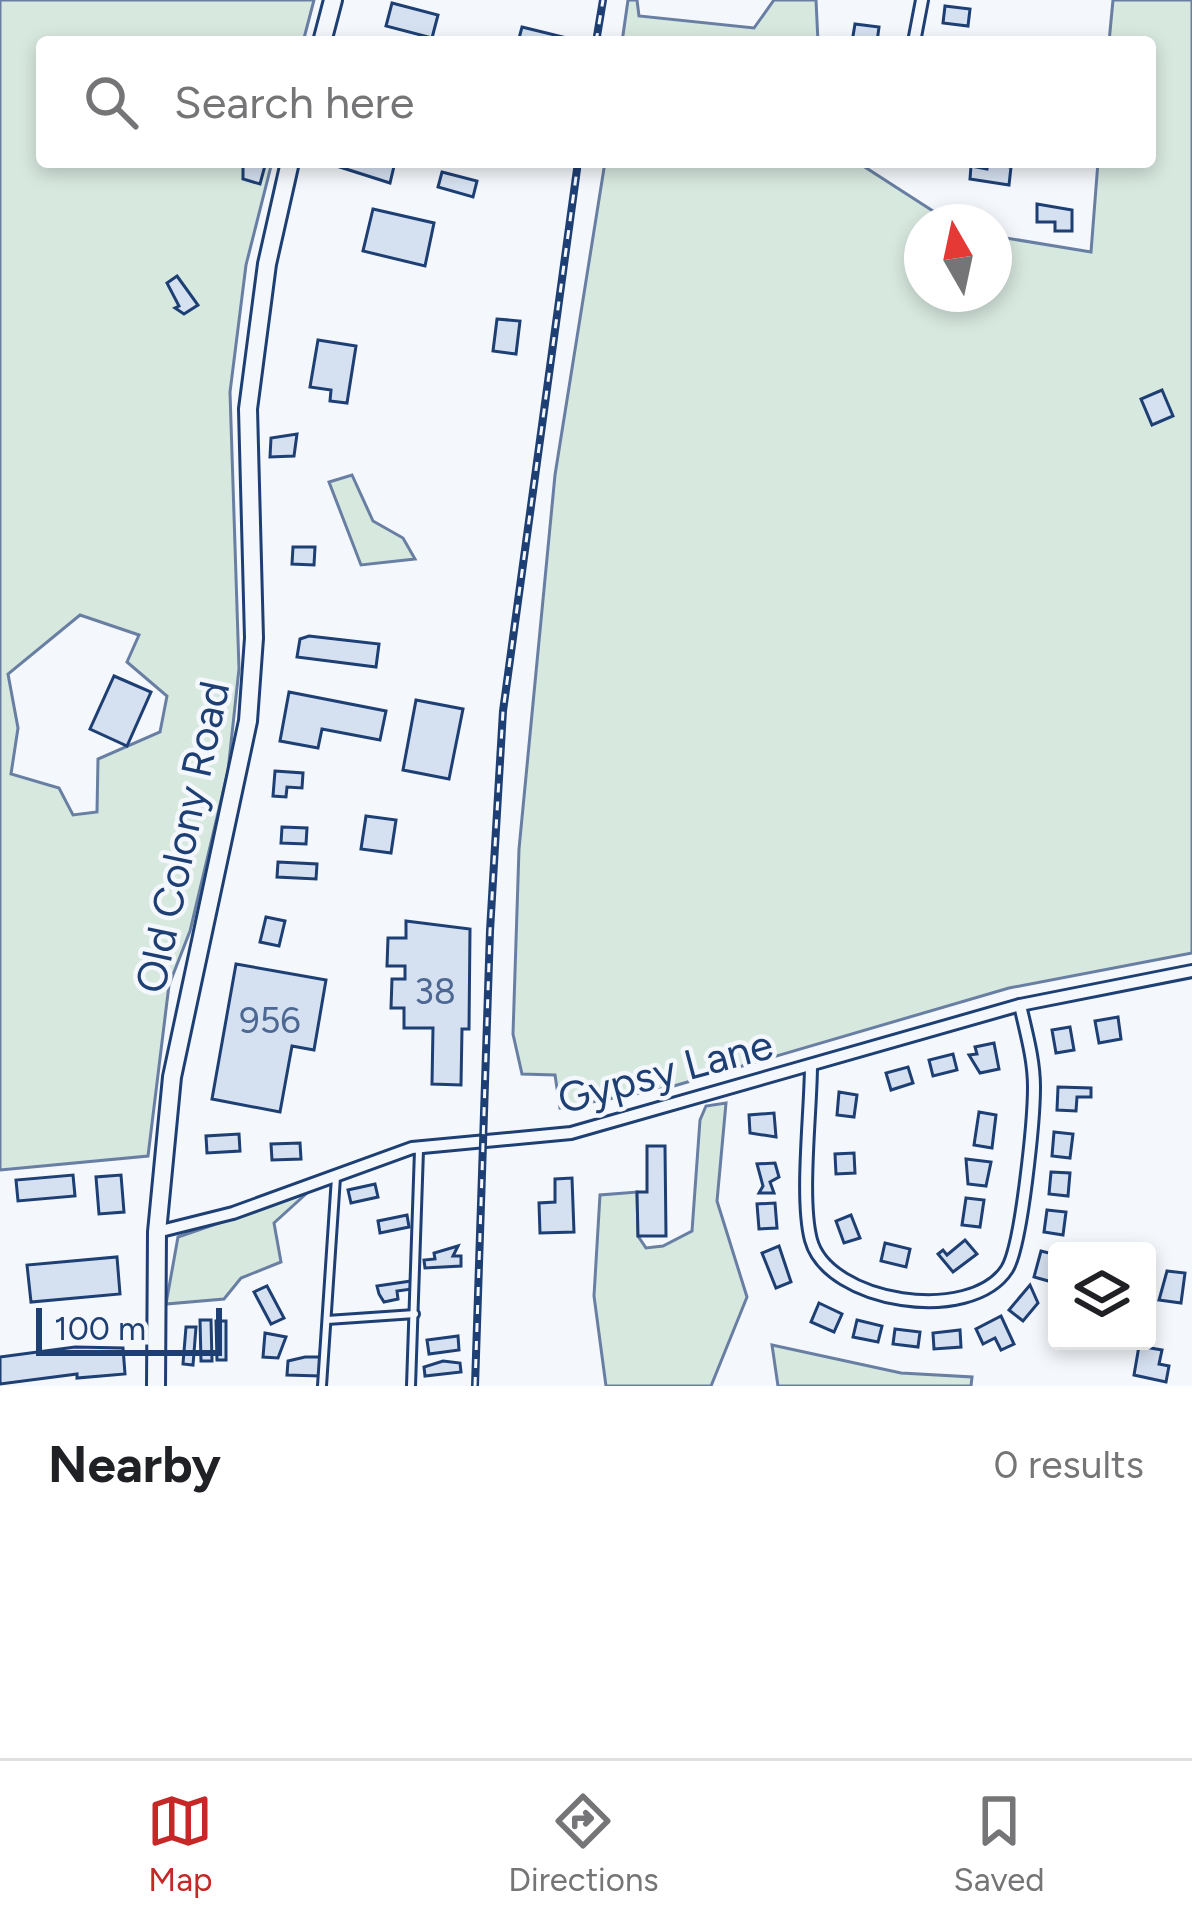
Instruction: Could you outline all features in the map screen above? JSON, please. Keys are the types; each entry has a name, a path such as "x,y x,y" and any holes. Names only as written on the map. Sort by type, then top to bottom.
{"main road":[{"path":"324,36 333,0"},
{"name":"Old Colony Road","path":"156,1386 158,1232 180,1027 248,722 254,638 248,409 267,264 289,168"}],"street":[{"path":"915,36 922,0"},
{"name":"Gypsy Lane","path":"158,1232 233,1213 419,1146 572,1133 1020,1005 1192,971"},
{"path":"811,1065 810,1228 823,1264 866,1288 934,1303 961,1302 988,1290 1009,1266 1016,1241 1034,1088 1020,1005"}],"lane":[{"path":"411,1386 419,1146"},
{"path":"322,1386 336,1174"},
{"path":"327,1320 416,1314"}],"shaded area":[{"path":"0,0 314,0 305,36 36,36 36,168 270,168 246,265 230,392 239,669 228,771 190,931 169,985 148,1156 0,1170","holes":["80,615 139,635 127,662 167,696 160,732 98,759 97,812 73,815 59,788 11,774 18,728 8,674"]},
{"path":"628,0 637,0 639,16 754,28 774,0 816,0 818,36 623,36"},
{"path":"1113,0 1192,0 1192,953 1009,988 667,1088 560,1108 555,1075 522,1074 513,1034 519,849 555,475 604,168 866,168 922,204 904,204 904,312 1012,312 1012,239 1091,252 1098,168 1156,168 1156,36 1110,36"},
{"path":"352,475 373,521 403,538 415,559 361,565 329,482"},
{"path":"726,1103 717,1201 747,1297 711,1386 606,1386 594,1296 600,1195 637,1192 638,1236 646,1248 663,1246 692,1231 700,1120 706,1106"},
{"path":"307,1193 274,1223 281,1262 241,1278 224,1299 166,1304 178,1237"},
{"path":"772,1345 901,1373 972,1377 971,1386 778,1386"}],"building":[{"path":"392,3 438,15 433,36 386,26"},
{"path":"945,6 970,9 968,26 943,23"},
{"path":"855,24 879,27 878,36 853,36"},
{"path":"522,27 559,36 520,36"},
{"path":"243,168 264,168 260,184 243,179"},
{"path":"343,168 394,168 390,183"},
{"path":"971,168 1011,168 1009,185 970,179"},
{"path":"442,172 477,181 473,197 438,187"},
{"path":"1037,204 1072,210 1072,231 1055,231 1055,222 1037,222"},
{"path":"373,209 434,223 425,266 363,251"},
{"path":"177,276 198,305 184,314 175,308 179,306 167,283"},
{"path":"497,319 520,321 516,354 493,351"},
{"path":"318,340 356,346 347,403 330,401 331,390 310,387"},
{"path":"1162,390 1173,416 1152,425 1141,399"},
{"path":"297,434 294,456 270,457 271,438"},
{"path":"293,547 315,547 314,565 292,564"},
{"path":"300,639 379,644 376,667 297,657"},
{"path":"114,676 151,692 127,746 90,729"},
{"path":"289,692 386,711 380,740 322,729 318,748 280,741"},
{"path":"416,700 463,709 449,779 403,770"},
{"path":"275,771 303,773 302,788 287,787 286,797 273,796"},
{"path":"366,816 396,820 391,853 361,849"},
{"path":"282,827 307,828 306,844 281,843"},
{"path":"278,862 317,864 316,879 277,877"},
{"path":"266,917 285,921 279,946 260,942"},
{"path":"406,921 470,929 469,1029 462,1029 461,1085 432,1084 433,1028 404,1028 404,1008 391,1008 392,979 405,979 405,966 387,966 388,938 406,938"},
{"path":"236,964 326,980 314,1050 292,1046 280,1112 212,1099"},
{"path":"1118,1017 1121,1039 1099,1043 1095,1021"},
{"path":"1070,1027 1074,1050 1056,1053 1052,1030"},
{"path":"994,1043 999,1069 980,1073 969,1055 977,1054 975,1047"},
{"path":"953,1054 957,1070 933,1076 929,1060"},
{"path":"908,1067 913,1083 891,1090 886,1073"},
{"path":"1058,1087 1091,1088 1091,1097 1077,1097 1076,1111 1057,1110"},
{"path":"839,1092 857,1095 854,1117 837,1115"},
{"path":"979,1112 996,1115 992,1148 974,1145"},
{"path":"774,1113 776,1137 750,1133 749,1115"},
{"path":"1054,1132 1073,1134 1070,1158 1052,1156"},
{"path":"239,1134 240,1151 207,1153 206,1136"},
{"path":"300,1143 301,1159 272,1160 271,1144"},
{"path":"647,1146 665,1146 666,1236 638,1236 637,1192 647,1192"},
{"path":"854,1153 855,1173 836,1174 835,1154"},
{"path":"966,1159 991,1162 986,1186 968,1184"},
{"path":"775,1163 779,1177 770,1182 774,1193 759,1193 763,1186 757,1164"},
{"path":"1051,1172 1070,1173 1068,1196 1049,1194"},
{"path":"73,1175 75,1196 18,1201 16,1180"},
{"path":"121,1175 124,1212 99,1214 96,1177"},
{"path":"572,1178 574,1232 540,1233 539,1203 555,1202 555,1179"},
{"path":"375,1184 378,1197 351,1203 348,1190"},
{"path":"966,1198 984,1200 980,1227 962,1225"},
{"path":"775,1203 777,1228 759,1229 757,1204"},
{"path":"1047,1210 1066,1212 1063,1235 1044,1232"},
{"path":"407,1215 409,1227 380,1233 378,1221"},
{"path":"851,1215 860,1238 844,1243 836,1221"},
{"path":"965,1240 977,1254 953,1272 938,1254 943,1250 947,1255"},
{"path":"885,1243 910,1249 906,1267 881,1261"},
{"path":"458,1246 453,1256 461,1256 461,1266 425,1268 424,1260 435,1259 434,1253"},
{"path":"779,1246 791,1282 776,1288 762,1253"},
{"path":"1041,1251 1048,1253 1048,1281 1034,1277"},
{"path":"117,1257 120,1294 31,1302 27,1265"},
{"path":"1167,1271 1185,1273 1181,1303 1159,1300"},
{"path":"411,1281 412,1289 397,1291 398,1299 384,1302 379,1294 377,1286"},
{"path":"1030,1285 1038,1303 1023,1321 1009,1310"},
{"path":"267,1286 284,1318 271,1324 254,1292"},
{"path":"819,1303 842,1314 834,1332 811,1322"},
{"path":"1001,1316 1014,1344 1001,1350 995,1338 983,1344 976,1329"},
{"path":"200,1320 211,1320 212,1361 201,1361"},
{"path":"857,1320 882,1326 878,1342 853,1337"},
{"path":"216,1321 226,1321 226,1360 217,1360"},
{"path":"186,1327 196,1327 193,1365 183,1364"},
{"path":"895,1329 920,1332 918,1347 893,1344"},
{"path":"960,1330 961,1347 934,1349 933,1333"},
{"path":"265,1333 286,1337 278,1358 263,1357"},
{"path":"458,1336 459,1350 429,1354 427,1340"},
{"path":"75,1347 123,1348 125,1374 77,1378 77,1374 0,1384 0,1357"},
{"path":"1138,1350 1162,1350 1159,1364 1169,1366 1166,1382 1134,1375"},
{"path":"321,1357 320,1376 287,1375 288,1361"},
{"path":"443,1361 460,1363 461,1372 425,1376 424,1367"}],"railway":[{"path":"597,36 603,0"},
{"path":"475,1386 490,931 503,711 577,168"}]}
